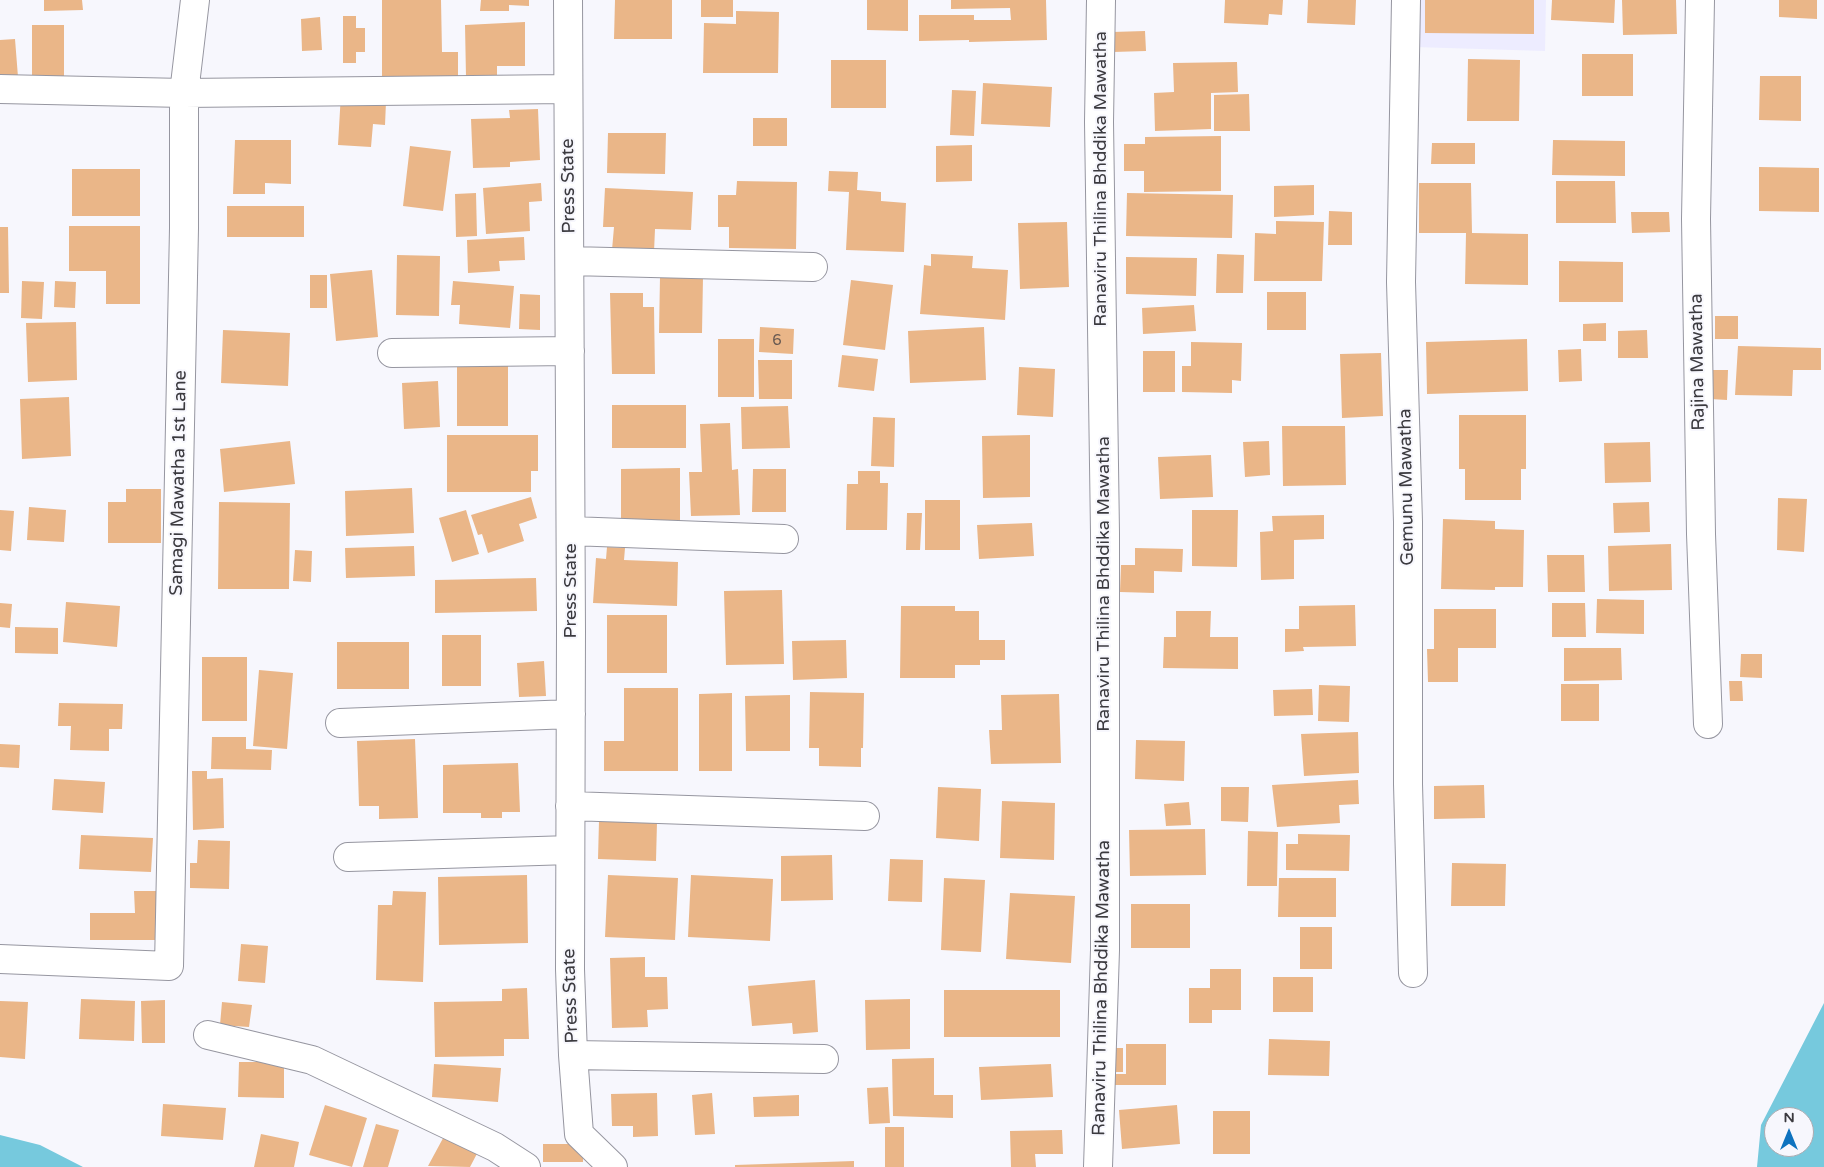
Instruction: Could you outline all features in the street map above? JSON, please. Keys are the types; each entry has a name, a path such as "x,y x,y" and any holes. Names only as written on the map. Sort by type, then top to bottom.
{"street":[{"name":"Samagi Mawatha 1st Lane","path":"0,959 169,966 184,228 184,92 195,0"},
{"name":"Press State","path":"568,0 567,89 571,531 570,969 573,1055 579,1134 610,1167"},
{"name":"Ranaviru Thilina Bhddika Mawatha","path":"1098,1167 1105,950 1105,533 1099,122 1101,0"},
{"name":"Gemunu Mawatha","path":"1406,0 1401,282 1408,522 1408,784 1413,973"},
{"name":"Rajina Mawatha","path":"1700,0 1696,219 1701,534 1708,724"},
{"path":"0,89 184,92 567,89"},
{"path":"570,261 813,267"},
{"path":"392,352 570,351"},
{"path":"571,531 784,538"},
{"path":"340,723 571,714"},
{"path":"570,806 865,816"},
{"path":"348,857 570,850"},
{"path":"208,1035 312,1060 398,1099 495,1147 526,1167"},
{"path":"573,1055 824,1059"}],"shaded area":[{"path":"1416,0 1546,0 1545,51 1414,47"}],"water":[{"path":"1824,1003 1824,1167 1757,1167 1761,1125 1764,1119 1764,1157 1814,1157 1814,1107 1770,1107"},
{"path":"0,1135 40,1145 83,1167 0,1167"}],"building":[{"path":"44,0 82,0 83,10 44,11"},
{"path":"382,0 441,0 442,52 458,52 458,83 382,84"},
{"path":"481,0 529,0 529,6 509,5 509,11 480,11"},
{"path":"615,0 672,0 672,39 614,39"},
{"path":"701,0 733,0 733,17 701,17"},
{"path":"867,0 908,0 908,31 867,30"},
{"path":"951,0 1046,0 1047,40 919,41 919,15 974,15 974,20 1011,20 1010,8 951,9"},
{"path":"1225,0 1283,0 1282,15 1269,14 1268,25 1224,23"},
{"path":"1308,0 1356,0 1355,25 1307,23"},
{"path":"1425,0 1534,0 1534,34 1425,33"},
{"path":"1552,0 1615,0 1614,23 1551,20"},
{"path":"1622,0 1676,0 1677,34 1623,35"},
{"path":"1779,0 1817,0 1817,19 1779,17"},
{"path":"736,11 779,12 778,73 703,73 704,23 736,24"},
{"path":"343,16 356,16 356,28 365,28 365,52 356,52 356,63 343,63"},
{"path":"320,17 322,50 302,51 301,19"},
{"path":"525,22 525,66 497,66 497,77 466,77 465,25"},
{"path":"32,25 64,25 64,78 32,78"},
{"path":"1145,31 1146,51 1113,52 1112,32"},
{"path":"15,39 18,77 0,78 0,40"},
{"path":"1582,54 1633,54 1633,96 1582,96"},
{"path":"1468,59 1520,60 1519,121 1467,121"},
{"path":"831,60 886,60 886,108 831,108"},
{"path":"1237,62 1238,92 1211,93 1211,129 1155,131 1154,93 1174,92 1173,63"},
{"path":"1760,76 1801,76 1801,121 1759,120"},
{"path":"983,83 1052,87 1050,127 981,124"},
{"path":"952,90 976,91 974,136 950,135"},
{"path":"341,93 386,102 385,125 373,124 371,147 338,145"},
{"path":"1249,94 1250,131 1214,131 1214,95"},
{"path":"538,109 540,160 510,162 510,167 473,168 471,119 510,118 509,110"},
{"path":"753,118 787,118 787,146 753,146"},
{"path":"608,133 666,133 665,174 607,173"},
{"path":"1221,136 1221,191 1144,192 1144,171 1124,171 1124,144 1145,144 1145,137"},
{"path":"235,140 291,140 291,184 265,183 265,194 233,194"},
{"path":"1553,140 1625,141 1625,176 1552,175"},
{"path":"1432,143 1475,143 1475,164 1431,164"},
{"path":"972,145 972,181 936,182 936,146"},
{"path":"410,146 451,151 443,211 403,206"},
{"path":"1759,167 1819,168 1819,212 1759,211"},
{"path":"72,169 140,169 140,216 72,216"},
{"path":"829,171 858,172 857,190 881,192 881,201 906,203 904,252 846,250 849,192 828,191"},
{"path":"737,181 797,182 796,249 729,248 729,227 718,227 718,195 736,195"},
{"path":"1556,181 1615,181 1616,223 1556,223"},
{"path":"541,183 542,201 529,202 530,231 486,234 483,188"},
{"path":"1419,183 1471,183 1472,233 1528,234 1528,285 1465,284 1466,233 1419,233"},
{"path":"1314,185 1314,215 1274,217 1274,186"},
{"path":"605,188 693,192 691,230 655,229 654,252 612,250 614,227 603,227"},
{"path":"476,193 477,236 456,237 455,194"},
{"path":"1127,193 1233,195 1232,238 1126,236"},
{"path":"227,206 304,206 304,237 227,237"},
{"path":"1329,211 1352,212 1352,245 1328,245"},
{"path":"1631,212 1669,212 1670,232 1632,233"},
{"path":"1276,221 1324,222 1322,281 1254,281 1255,233 1276,234"},
{"path":"1067,222 1069,287 1020,289 1018,223"},
{"path":"69,226 140,226 140,304 106,304 106,271 69,271"},
{"path":"0,227 8,227 9,293 0,293"},
{"path":"524,237 525,260 499,261 500,271 468,273 467,240"},
{"path":"931,254 973,256 972,268 1008,270 1005,320 920,314 924,265 931,266"},
{"path":"1217,254 1244,255 1243,293 1216,293"},
{"path":"397,255 440,256 439,316 396,315"},
{"path":"1126,257 1197,258 1196,296 1126,294"},
{"path":"1559,261 1623,262 1623,302 1559,302"},
{"path":"372,270 378,337 336,341 330,274"},
{"path":"310,275 327,275 327,308 310,308"},
{"path":"660,277 703,277 702,333 659,333"},
{"path":"851,280 893,285 885,350 843,345"},
{"path":"22,281 44,282 42,319 21,318"},
{"path":"55,281 76,282 75,308 54,307"},
{"path":"453,281 514,286 510,328 459,324 460,305 451,305"},
{"path":"1267,292 1306,292 1306,330 1267,330"},
{"path":"610,293 643,293 643,307 654,307 655,374 612,374"},
{"path":"520,294 540,295 540,330 519,329"},
{"path":"1194,305 1196,331 1143,334 1142,308"},
{"path":"1715,316 1738,316 1738,339 1715,339"},
{"path":"76,322 77,380 28,382 26,323"},
{"path":"1606,323 1606,341 1583,341 1583,324"},
{"path":"760,327 794,329 793,354 759,352"},
{"path":"984,327 986,380 910,383 908,331"},
{"path":"223,330 290,333 288,386 221,383"},
{"path":"1647,330 1648,358 1618,358 1618,331"},
{"path":"718,339 754,339 754,397 718,397"},
{"path":"1527,339 1528,391 1427,394 1426,342"},
{"path":"1191,342 1242,343 1241,381 1232,380 1232,393 1182,392 1182,366 1191,366"},
{"path":"1738,346 1821,348 1821,370 1793,370 1792,396 1735,395"},
{"path":"1581,349 1582,381 1559,382 1558,350"},
{"path":"1143,351 1175,351 1175,392 1143,392"},
{"path":"1381,353 1383,416 1342,418 1340,354"},
{"path":"842,355 878,359 874,391 838,387"},
{"path":"758,360 792,360 792,399 759,399"},
{"path":"457,364 508,364 508,426 457,426"},
{"path":"1019,367 1055,369 1053,417 1017,415"},
{"path":"1712,370 1728,370 1727,400 1710,399"},
{"path":"438,381 440,427 404,429 402,383"},
{"path":"69,397 71,456 22,459 20,399"},
{"path":"612,405 686,405 686,448 612,448"},
{"path":"788,406 790,448 742,449 741,407"},
{"path":"1459,415 1526,415 1526,469 1521,469 1521,500 1465,500 1465,469 1459,469"},
{"path":"873,417 895,418 894,467 871,466"},
{"path":"730,423 732,470 738,469 740,515 691,516 689,472 702,472 700,424"},
{"path":"1282,426 1345,426 1346,485 1283,486"},
{"path":"447,435 538,435 538,471 531,471 531,492 447,492"},
{"path":"1030,435 1030,497 983,498 982,436"},
{"path":"290,441 295,484 224,492 220,449"},
{"path":"1269,441 1270,475 1245,477 1243,442"},
{"path":"1650,442 1651,482 1605,483 1604,443"},
{"path":"1211,455 1213,497 1160,499 1158,457"},
{"path":"680,468 680,523 621,523 621,469"},
{"path":"753,469 786,469 786,512 752,512"},
{"path":"858,471 880,471 880,483 888,483 887,530 846,530 847,484 858,484"},
{"path":"412,488 414,533 346,536 345,491"},
{"path":"126,489 161,489 161,543 108,543 108,502 126,502"},
{"path":"531,497 537,518 519,524 524,541 488,553 482,534 478,535 471,515"},
{"path":"1778,498 1807,499 1804,552 1777,550"},
{"path":"925,500 960,500 960,550 925,550"},
{"path":"219,502 290,503 289,589 218,589"},
{"path":"1649,502 1650,532 1614,533 1613,503"},
{"path":"29,507 66,510 64,542 27,540"},
{"path":"0,510 14,511 11,551 0,550"},
{"path":"466,510 479,554 452,562 439,518"},
{"path":"1192,510 1238,510 1237,567 1192,566"},
{"path":"907,513 922,513 920,550 906,550"},
{"path":"1324,515 1324,539 1294,540 1294,579 1261,580 1260,532 1273,531 1272,516"},
{"path":"1443,519 1495,521 1495,529 1524,530 1523,587 1495,587 1495,590 1441,589"},
{"path":"1032,523 1034,556 979,559 977,525"},
{"path":"1671,544 1672,590 1609,591 1608,546"},
{"path":"414,546 415,576 346,578 345,548"},
{"path":"607,547 625,548 624,560 678,562 677,606 593,603 596,558 606,559"},
{"path":"1135,548 1183,549 1182,572 1154,571 1154,593 1120,592 1121,565 1135,565"},
{"path":"295,550 312,551 311,582 293,581"},
{"path":"1547,555 1584,555 1585,592 1548,592"},
{"path":"536,578 537,611 435,613 435,580"},
{"path":"782,590 784,664 726,665 724,591"},
{"path":"1597,599 1644,600 1644,634 1596,633"},
{"path":"66,602 120,606 117,647 63,642"},
{"path":"0,603 12,604 10,628 0,627"},
{"path":"1552,603 1585,603 1586,637 1552,637"},
{"path":"1355,605 1356,646 1303,647 1304,651 1285,652 1285,629 1299,629 1299,606"},
{"path":"901,606 955,606 955,611 979,611 979,640 1005,640 1005,660 980,660 980,665 955,665 955,678 900,678"},
{"path":"1434,609 1496,609 1496,648 1458,648 1458,682 1428,682 1427,649 1434,649"},
{"path":"1176,611 1211,611 1210,637 1238,637 1238,669 1163,668 1164,637 1176,637"},
{"path":"607,615 667,615 667,673 607,673"},
{"path":"15,627 58,628 58,654 15,653"},
{"path":"442,635 481,635 481,686 442,686"},
{"path":"846,640 847,678 793,680 792,641"},
{"path":"337,642 409,642 409,689 337,689"},
{"path":"1564,648 1621,648 1622,680 1564,681"},
{"path":"1741,654 1762,654 1762,678 1740,677"},
{"path":"202,657 247,657 247,721 202,721"},
{"path":"544,661 546,696 519,697 517,663"},
{"path":"259,670 293,673 287,749 253,746"},
{"path":"1729,681 1742,681 1743,701 1730,701"},
{"path":"1561,684 1599,684 1599,721 1561,721"},
{"path":"1319,685 1350,686 1349,722 1318,721"},
{"path":"624,688 678,688 678,771 604,771 604,741 624,741"},
{"path":"1312,689 1313,715 1274,716 1273,690"},
{"path":"810,692 864,693 861,767 819,766 819,748 809,748"},
{"path":"732,693 732,771 699,771 699,694"},
{"path":"1059,694 1061,763 991,764 989,730 1002,730 1001,695"},
{"path":"790,695 790,751 746,751 745,696"},
{"path":"59,703 123,704 122,729 109,729 109,751 70,750 71,726 58,726"},
{"path":"1358,732 1359,773 1304,776 1301,734"},
{"path":"212,737 246,737 246,749 272,750 271,770 211,769"},
{"path":"415,739 418,818 379,819 379,806 359,806 357,741"},
{"path":"1136,740 1185,741 1184,781 1135,779"},
{"path":"0,744 20,745 19,768 0,767"},
{"path":"518,763 520,812 502,812 502,818 481,818 481,813 443,813 443,765"},
{"path":"192,771 207,771 207,779 223,778 224,828 193,830"},
{"path":"54,779 105,782 103,813 52,810"},
{"path":"1358,780 1359,804 1339,805 1340,823 1277,827 1272,785"},
{"path":"1484,785 1485,818 1434,819 1434,786"},
{"path":"938,787 981,789 979,841 936,838"},
{"path":"1221,787 1249,787 1248,822 1221,821"},
{"path":"1002,801 1055,803 1054,860 1000,858"},
{"path":"1189,802 1191,825 1166,826 1164,804"},
{"path":"599,821 657,822 656,861 598,859"},
{"path":"1205,829 1206,875 1130,876 1129,830"},
{"path":"1248,831 1278,832 1277,886 1247,886"},
{"path":"1298,834 1350,835 1349,871 1286,870 1286,844 1298,844"},
{"path":"81,835 153,838 151,872 79,869"},
{"path":"198,840 230,841 229,889 190,888 190,863 197,863"},
{"path":"832,855 833,900 781,901 781,856"},
{"path":"890,859 923,860 922,902 888,901"},
{"path":"1452,863 1506,864 1505,906 1451,906"},
{"path":"527,875 528,943 439,945 438,877"},
{"path":"608,875 678,878 675,940 605,937"},
{"path":"691,875 773,879 770,941 688,937"},
{"path":"944,878 985,880 981,952 941,950"},
{"path":"1279,878 1336,878 1336,917 1278,917"},
{"path":"134,891 157,891 159,940 90,940 90,913 135,913"},
{"path":"393,891 426,892 423,982 376,980 378,905 392,905"},
{"path":"1010,893 1075,896 1071,963 1006,959"},
{"path":"1131,904 1190,904 1190,948 1131,948"},
{"path":"1300,927 1332,927 1332,969 1300,969"},
{"path":"241,944 268,946 265,983 238,981"},
{"path":"645,957 645,977 667,977 668,1009 647,1010 648,1027 612,1028 610,958"},
{"path":"1210,969 1241,969 1241,1010 1212,1010 1212,1023 1189,1023 1189,988 1210,988"},
{"path":"1273,977 1313,977 1313,1012 1273,1012"},
{"path":"815,980 818,1032 793,1034 792,1023 752,1026 748,986"},
{"path":"527,988 529,1039 504,1039 504,1056 435,1057 434,1002 502,1001 502,989"},
{"path":"944,990 1060,990 1060,1037 944,1037"},
{"path":"81,999 135,1001 134,1041 79,1039"},
{"path":"910,999 910,1049 866,1050 865,1000"},
{"path":"165,1000 165,1043 142,1043 141,1001"},
{"path":"0,1001 28,1002 25,1059 0,1057"},
{"path":"222,1002 252,1005 249,1027 220,1025"},
{"path":"1269,1039 1330,1041 1329,1076 1268,1075"},
{"path":"1126,1044 1166,1044 1166,1085 1111,1085 1111,1074 1126,1074"},
{"path":"1108,1048 1123,1048 1123,1072 1108,1072"},
{"path":"934,1058 934,1095 953,1095 953,1118 893,1116 892,1059"},
{"path":"239,1062 284,1062 284,1098 238,1097"},
{"path":"434,1064 501,1068 498,1102 432,1097"},
{"path":"1051,1064 1053,1097 981,1100 979,1067"},
{"path":"888,1087 890,1123 869,1124 867,1088"},
{"path":"657,1093 658,1136 633,1137 633,1126 612,1126 611,1094"},
{"path":"712,1093 715,1134 695,1135 692,1095"},
{"path":"799,1095 799,1116 754,1117 753,1097"},
{"path":"163,1104 226,1108 223,1140 161,1136"},
{"path":"325,1105 367,1118 352,1167 309,1155"},
{"path":"1177,1105 1180,1144 1122,1149 1119,1110"},
{"path":"1213,1111 1250,1111 1250,1154 1213,1154"},
{"path":"376,1124 399,1130 388,1167 363,1167"},
{"path":"885,1127 904,1127 904,1167 885,1167"},
{"path":"448,1129 481,1146 470,1167 428,1166"},
{"path":"1062,1130 1063,1154 1035,1154 1036,1167 1011,1167 1010,1131"},
{"path":"261,1134 299,1142 294,1167 254,1167"},
{"path":"543,1144 583,1144 583,1162 543,1162"},
{"path":"854,1161 854,1167 735,1167 735,1165"}]}
